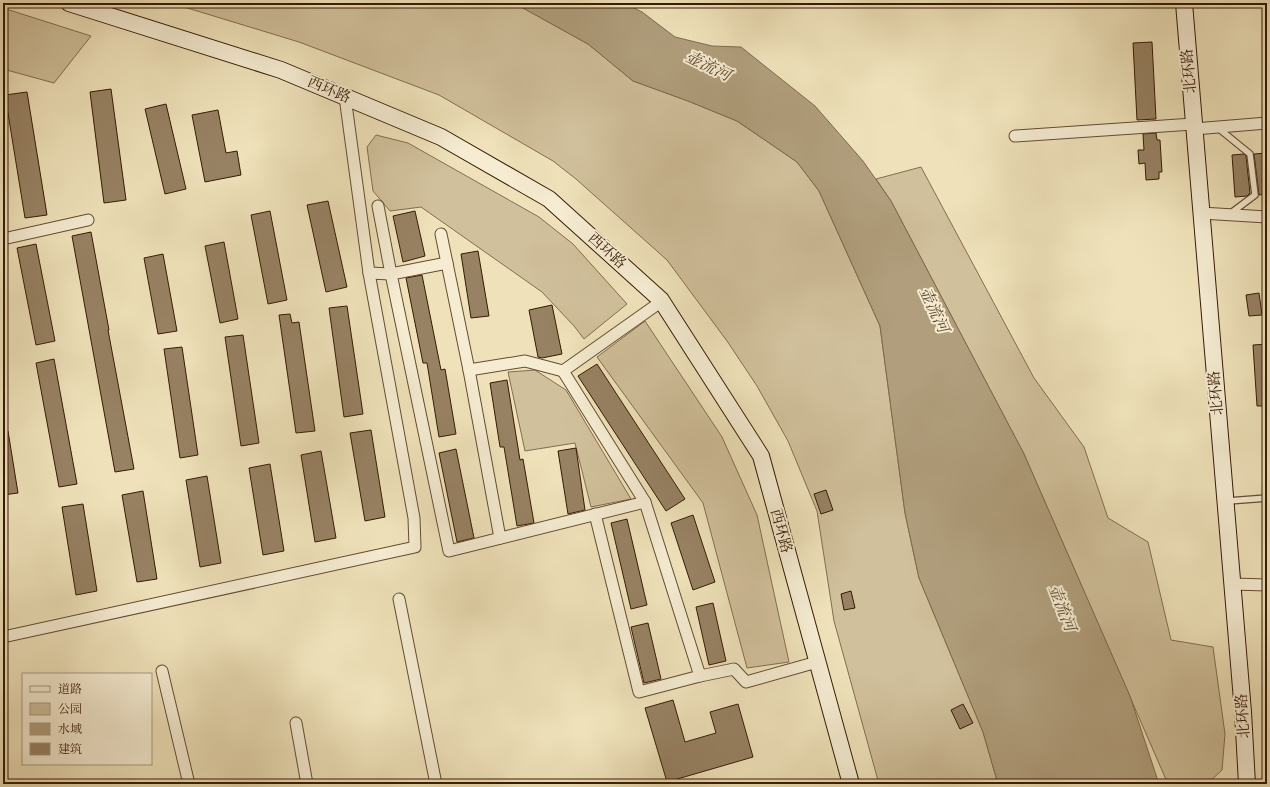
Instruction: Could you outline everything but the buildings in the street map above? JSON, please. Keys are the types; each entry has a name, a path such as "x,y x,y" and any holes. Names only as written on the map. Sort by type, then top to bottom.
{"main road":[{"name":"西环路","path":"69,3 281,70 441,137 549,199 662,301 761,456 851,784"},
{"name":"北环路","path":"1184,3 1193,127 1243,712 1247,784"}],"street":[{"path":"3,637 416,547 414,518 369,273 345,97"},
{"path":"1015,136 1217,127 1267,123"},
{"path":"378,206 449,551 645,502"},
{"path":"1201,213 1267,217"},
{"path":"3,239 88,220"},
{"path":"441,234 469,370 500,538"},
{"path":"369,273 391,274 447,263"},
{"path":"563,371 662,301"},
{"path":"469,370 525,361 563,371 645,502 700,676"},
{"path":"595,514 639,692 734,669 746,682 817,662"},
{"path":"1232,584 1267,585"},
{"path":"399,599 436,784"},
{"path":"162,671 189,784"},
{"path":"296,723 307,784"}],"lane":[{"path":"1217,127 1250,154 1255,195 1229,215"},
{"path":"1225,501 1267,498"}],"green space":[{"path":"171,3 514,3 588,44 633,81 737,121 797,162 819,191 880,326 905,513 919,578 983,732 998,784 879,784 834,621 817,511 788,441 757,386 727,341 667,260 576,179 553,161 439,95 299,42"},
{"path":"3,8 91,36 54,83 3,69"},
{"path":"376,135 408,143 539,217 573,244 627,304 584,339 574,326 542,292 421,207 390,211 373,191 367,147"},
{"path":"921,167 1034,378 1084,447 1108,518 1148,542 1171,640 1213,647 1225,734 1222,770 1207,784 1168,784 1024,454 891,201 876,179"},
{"path":"645,321 722,437 757,515 789,662 747,668 703,503 597,357"},
{"path":"535,370 566,390 631,499 591,507 575,443 525,451 508,372"}],"water":[{"name":"壶流河","path":"514,3 624,3 642,12 675,37 712,46 741,47 815,106 863,161 891,201 1024,454 1130,696 1159,784 998,784 983,732 919,578 905,513 880,326 819,191 797,162 737,121 633,81 588,44"}]}
